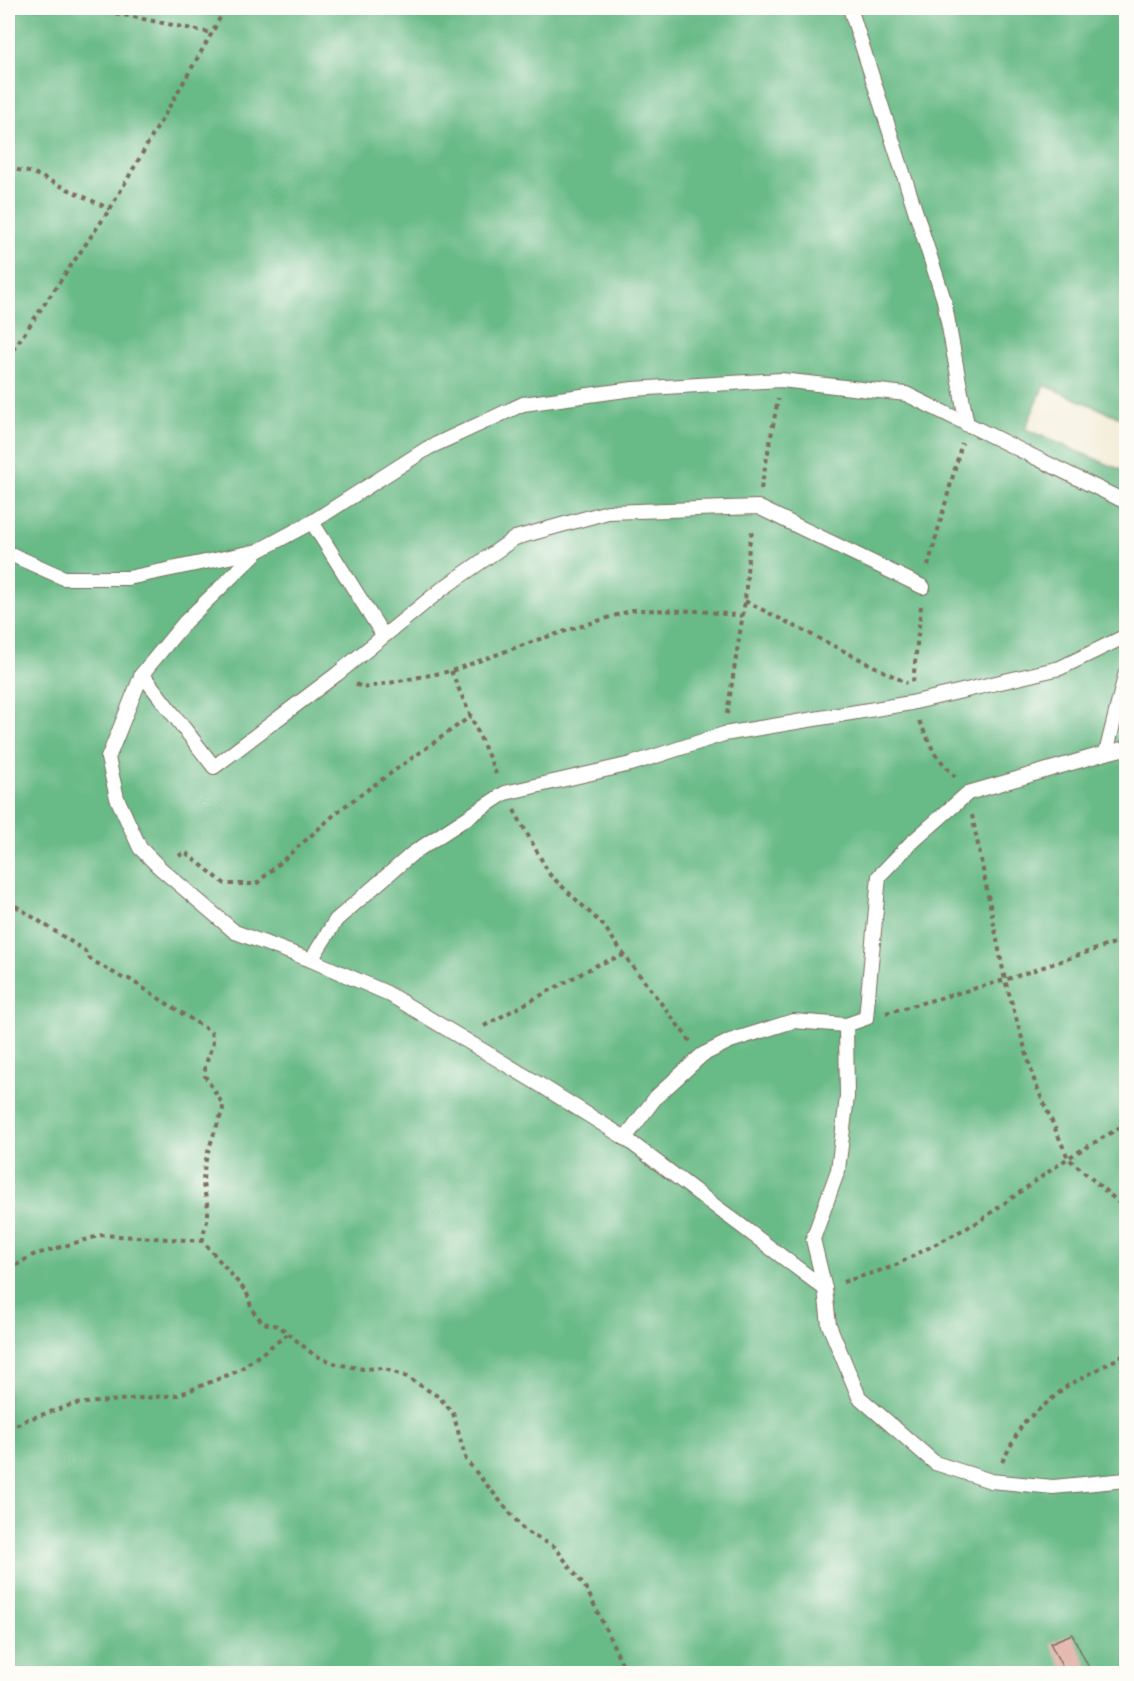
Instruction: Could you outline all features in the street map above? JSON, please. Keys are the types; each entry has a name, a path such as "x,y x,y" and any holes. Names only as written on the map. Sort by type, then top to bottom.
{"lane":[{"path":"850,8 944,300 967,425"},
{"path":"8,553 64,578 128,578 258,550 312,522 428,448 523,404 633,389 781,380 906,394 1126,502"},
{"path":"142,674 214,767 337,674 442,589 514,538 608,512 758,507 923,587"},
{"path":"312,522 383,635"},
{"path":"258,550 185,622 142,674 108,758 117,798 140,848 235,933 311,960 387,993 462,1038 625,1138 825,1289"},
{"path":"311,960 336,920 413,853 505,793 631,764 724,734 911,703 1060,668 1126,636"},
{"path":"1106,753 1126,672"},
{"path":"625,1138 656,1097 702,1056 730,1041 793,1021 846,1025 866,1018 879,876 910,844 968,793 1126,748"},
{"path":"846,1025 847,1097 838,1170 813,1239 825,1289 829,1325 859,1397 935,1463 991,1481 1053,1487 1126,1480"}],"path":[{"path":"89,8 212,33"},
{"path":"8,357 110,209 225,8"},
{"path":"8,168 33,173 110,209"},
{"path":"758,507 781,380"},
{"path":"745,601 913,686 923,587 967,425"},
{"path":"724,734 745,601 749,544"},
{"path":"337,674 363,688 451,671 537,639 633,610 701,611 742,616"},
{"path":"451,671 505,793 550,875 604,926 702,1056"},
{"path":"911,703 935,754 968,793 1005,980 1035,1083 1068,1158 1126,1209"},
{"path":"160,868 185,852 225,884 256,884 342,808 471,716"},
{"path":"8,901 84,950 90,959 124,979 129,979 211,1032 213,1042 205,1067 205,1076 222,1103 223,1109 206,1158 203,1184 208,1215 202,1241 247,1293 252,1310 263,1323 279,1326 314,1355 337,1364 363,1369 382,1368 405,1376 440,1398 453,1413 466,1460 525,1531 555,1547 587,1590 627,1674"},
{"path":"866,1018 1005,980 1126,939"},
{"path":"462,1038 599,964 624,955"},
{"path":"825,1289 892,1267 978,1222 1068,1158 1126,1124"},
{"path":"8,1270 33,1255 102,1235 202,1241"},
{"path":"8,1429 26,1420 74,1404 178,1395 238,1371 288,1334"},
{"path":"991,1481 1023,1423 1067,1386 1126,1354"}],"green space":[{"path":"8,8 1126,8 1126,420 1044,385 1025,429 1126,472 1126,1673 8,1674"}],"building":[{"path":"438,8 459,8 457,15"},
{"path":"1072,1634 1092,1674 1066,1674 1050,1643"}]}
